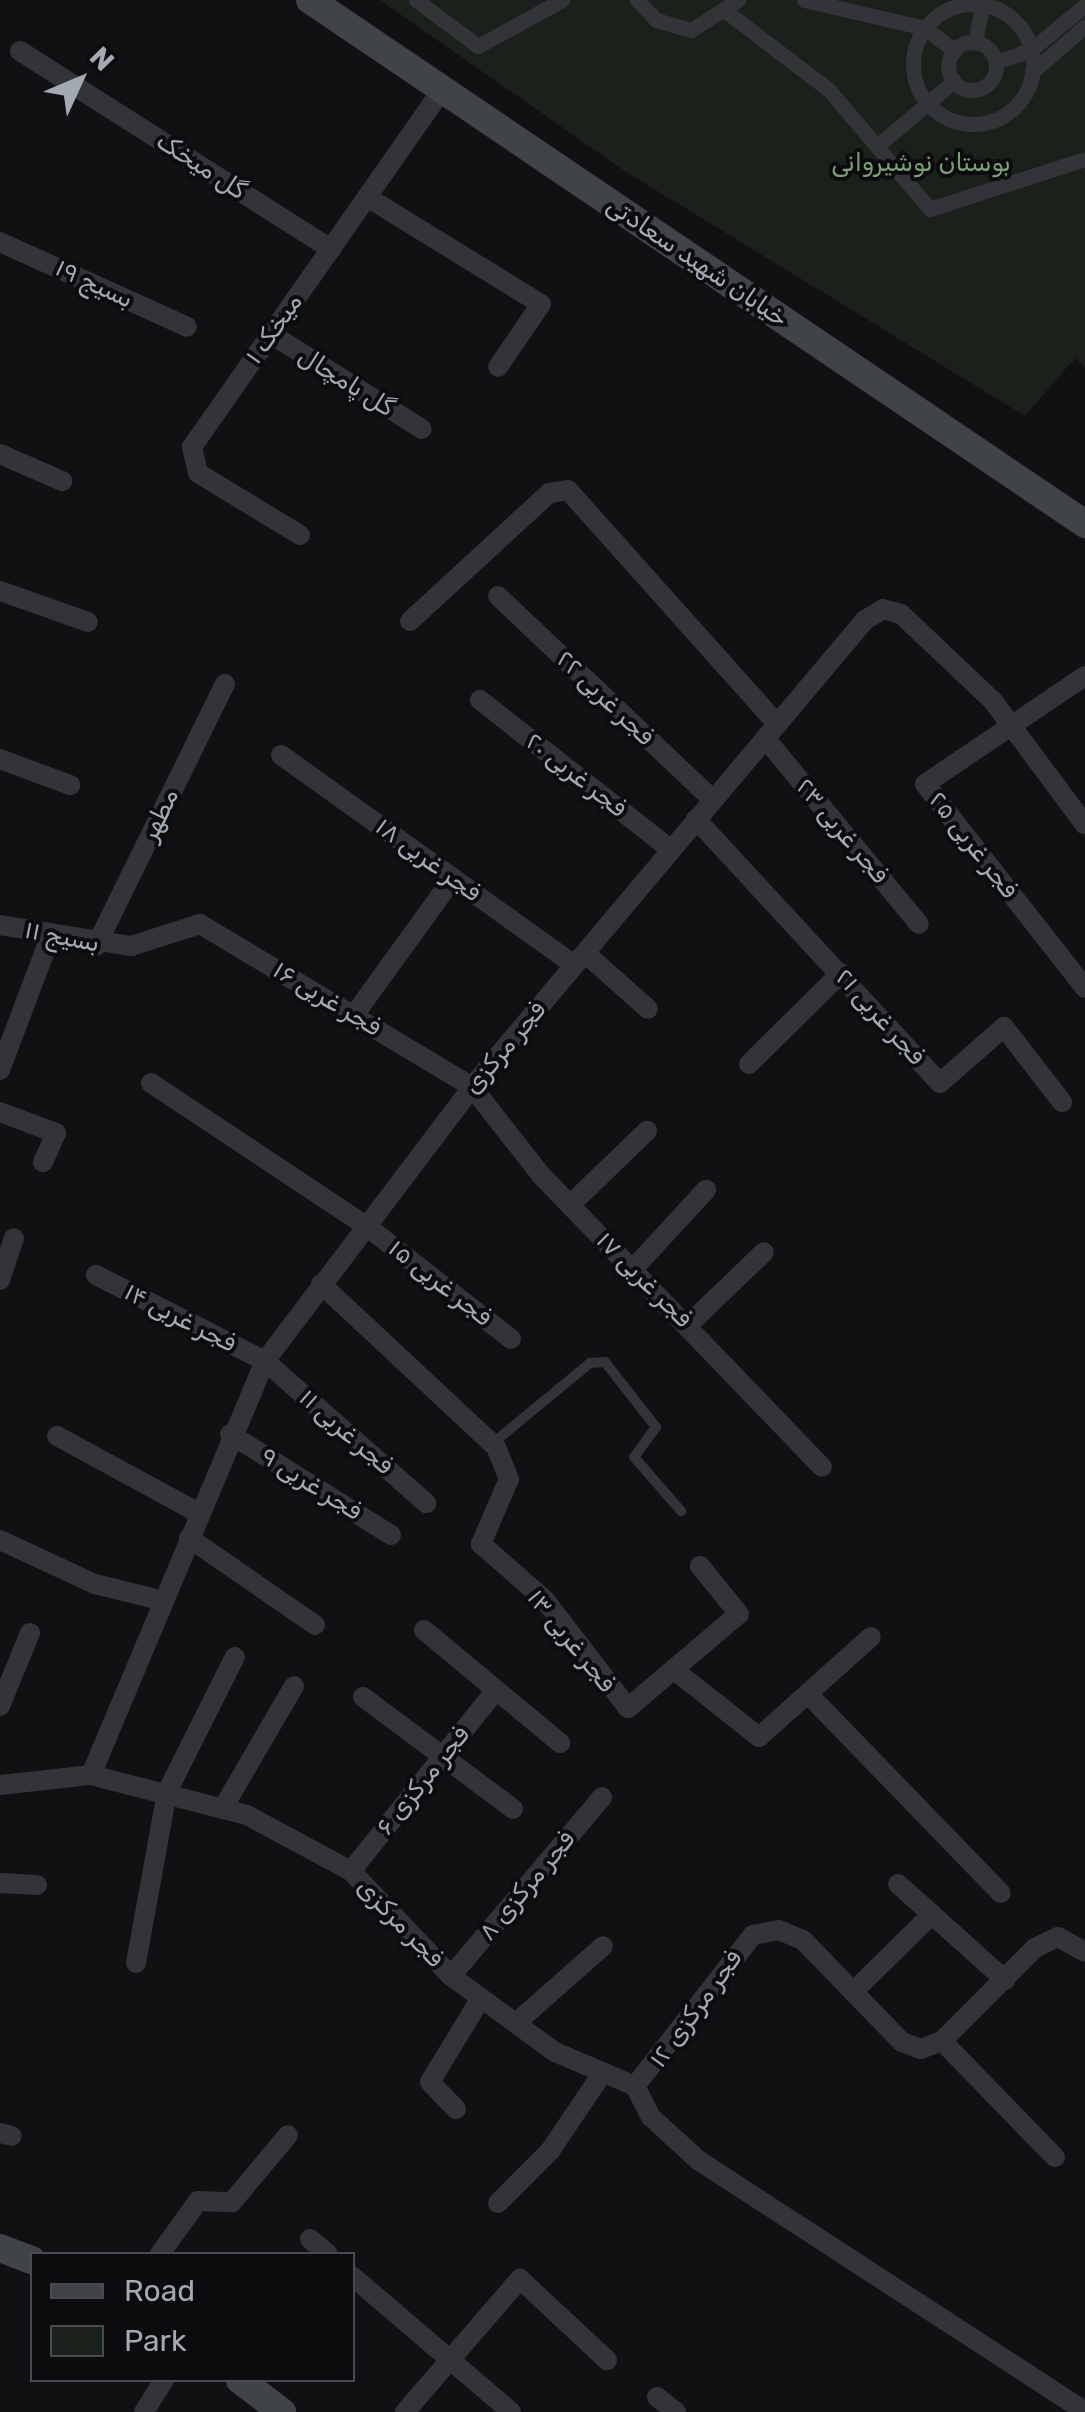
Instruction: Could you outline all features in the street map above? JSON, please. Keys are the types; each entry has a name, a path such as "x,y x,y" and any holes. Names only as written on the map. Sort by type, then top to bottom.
{"main road":[{"name":"خیابان شهید سعادتی","path":"310,0 1085,524"},
{"path":"0,2248 30,2259"},
{"path":"242,2382 276,2410"}],"street":[{"path":"416,0 478,46 562,0"},
{"path":"638,0 672,28 709,26 734,4 820,82 922,203 942,209 1085,159"},
{"path":"804,0 925,28 954,51"},
{"path":"975,42 982,2"},
{"path":"982,2 1014,20 1031,50 1032,72 1022,100 994,120 959,122 928,103 913,66 925,28 953,7 982,2"},
{"path":"954,82 983,88 996,62 1031,50 1085,4"},
{"path":"1032,72 1085,26"},
{"path":"954,51 975,42"},
{"path":"975,42 996,62"},
{"name":"گل میخک","path":"20,50 331,249"},
{"path":"954,51 954,82"},
{"path":"877,146 954,82"},
{"name":"میخک ۱","path":"300,535 189,458 442,90"},
{"path":"367,197 541,304 498,367"},
{"name":"بسیج ۱۹","path":"0,242 187,327"},
{"name":"گل پامچال","path":"271,334 422,429"},
{"path":"0,454 62,481"},
{"name":"فجر غربی ۲۳","path":"410,621 550,493 568,490 771,731 919,924"},
{"path":"0,591 88,622"},
{"name":"فجر غربی ۲۲","path":"498,596 713,800"},
{"name":"فجر مرکزی","path":"91,1775 160,1600 265,1361 472,1087 865,620 892,609 1009,724"},
{"path":"1085,676 1009,724 1085,824"},
{"name":"مطهر","path":"96,946 225,684"},
{"name":"فجر غربی ۲۰","path":"480,700 671,850"},
{"name":"فجر غربی ۲۵","path":"1009,724 925,784 1085,988"},
{"name":"فجر غربی ۱۸","path":"281,755 453,878 579,959 648,1009"},
{"path":"0,759 70,785"},
{"name":"فجر غربی ۲۱","path":"696,820 940,1083 1004,1027 1062,1102"},
{"path":"354,1014 453,878"},
{"name":"فجر غربی ۱۶","path":"179,926 200,924 472,1087"},
{"name":"بسیج ۱۱","path":"0,925 96,946 132,946 179,926"},
{"path":"0,1070 51,934"},
{"path":"749,1064 840,973"},
{"name":"فجر غربی ۱۵","path":"151,1083 368,1228 510,1339"},
{"name":"فجر غربی ۱۷","path":"472,1087 570,1205 822,1468"},
{"path":"0,1112 56,1134 43,1162"},
{"path":"570,1205 646,1132"},
{"path":"633,1269 706,1190"},
{"path":"0,1280 14,1238"},
{"path":"688,1325 764,1252"},
{"name":"فجر غربی ۱۴","path":"96,1275 265,1361"},
{"path":"321,1284 492,1443"},
{"name":"فجر غربی ۱۱","path":"265,1361 426,1503"},
{"name":"فجر غربی ۹","path":"230,1434 391,1535"},
{"path":"56,1436 197,1512"},
{"name":"فجر غربی ۱۳","path":"492,1443 508,1480 480,1544 545,1600 628,1708 678,1673 739,1614 700,1566"},
{"path":"189,1538 315,1624"},
{"path":"0,1540 94,1584 160,1600"},
{"path":"424,1630 560,1743"},
{"path":"0,1706 8,1663 30,1634"},
{"path":"678,1673 759,1737 871,1636"},
{"path":"136,1963 168,1792 235,1657"},
{"path":"223,1808 294,1686"},
{"name":"فجر مرکزی ۶","path":"351,1872 496,1690"},
{"path":"808,1694 1000,1893"},
{"path":"363,1697 513,1809"},
{"name":"فجر مرکزی","path":"0,1785 91,1775 223,1808 351,1872 451,1976 600,2077 635,2086"},
{"name":"فجر مرکزی ۸","path":"451,1976 602,1797"},
{"path":"0,1883 38,1886"},
{"path":"898,1884 1005,1980"},
{"path":"853,1992 932,1914"},
{"name":"فجر مرکزی ۱۲","path":"635,2086 753,1935 779,1930 803,1940 902,2042 921,2049 942,2041"},
{"path":"1055,2157 942,2041 1058,1936 1085,1952"},
{"path":"516,2023 603,1946"},
{"path":"456,2109 430,2082 481,1998"},
{"path":"498,2203 550,2150 600,2077"},
{"path":"635,2086 651,2117 698,2160 1085,2411"},
{"path":"161,2252 198,2200 232,2202 288,2135"},
{"path":"310,2238 326,2252"},
{"path":"355,2279 511,2412"},
{"path":"405,2412 520,2280 607,2360"},
{"path":"144,2412 163,2382"},
{"path":"658,2397 676,2412"}],"lane":[{"path":"492,1443 590,1363 605,1362 656,1427 634,1457 681,1511"}],"green space":[{"name":"بوستان نوشیروانی","path":"380,0 1085,0 1085,367 1075,358 1025,416 623,170"}]}
